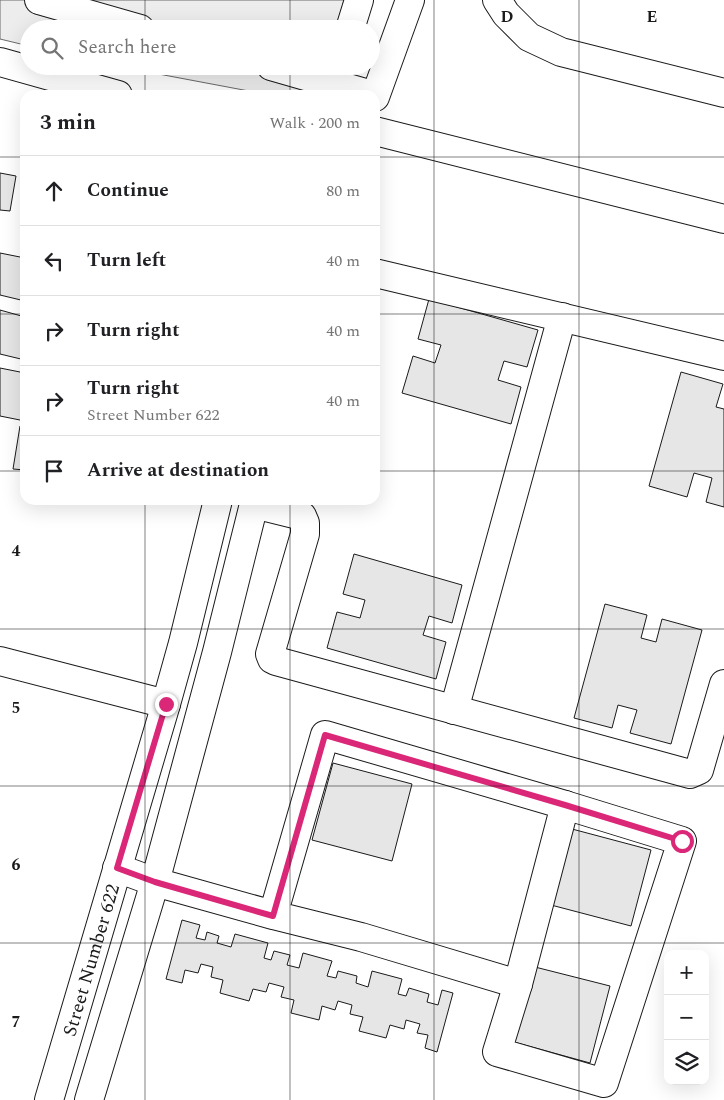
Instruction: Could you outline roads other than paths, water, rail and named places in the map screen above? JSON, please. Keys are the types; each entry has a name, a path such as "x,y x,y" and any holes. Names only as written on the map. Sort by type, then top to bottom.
{"street":[{"path":"39,0 109,20"},
{"path":"353,20 359,0"},
{"path":"376,90 410,0"},
{"path":"499,1 506,14 529,37 561,52 724,94"},
{"path":"0,62 20,68"},
{"path":"46,75 100,90"},
{"path":"307,75 357,90"},
{"path":"380,132 724,219"},
{"path":"380,274 724,356"},
{"path":"454,710 562,317"},
{"name":"Street Number 622","path":"49,1100 166,704 217,505"},
{"name":"Street Number 622","path":"89,1100 155,882 218,652 253,505"},
{"path":"264,505 302,516 306,523 305,534 270,654 272,658 690,774 699,770 724,684"},
{"path":"0,661 166,704"},
{"path":"273,916 325,735 565,805 682,841 604,1083 497,1052 518,984 565,805"},
{"path":"117,868 155,882 273,916 361,937 518,984"}]}
